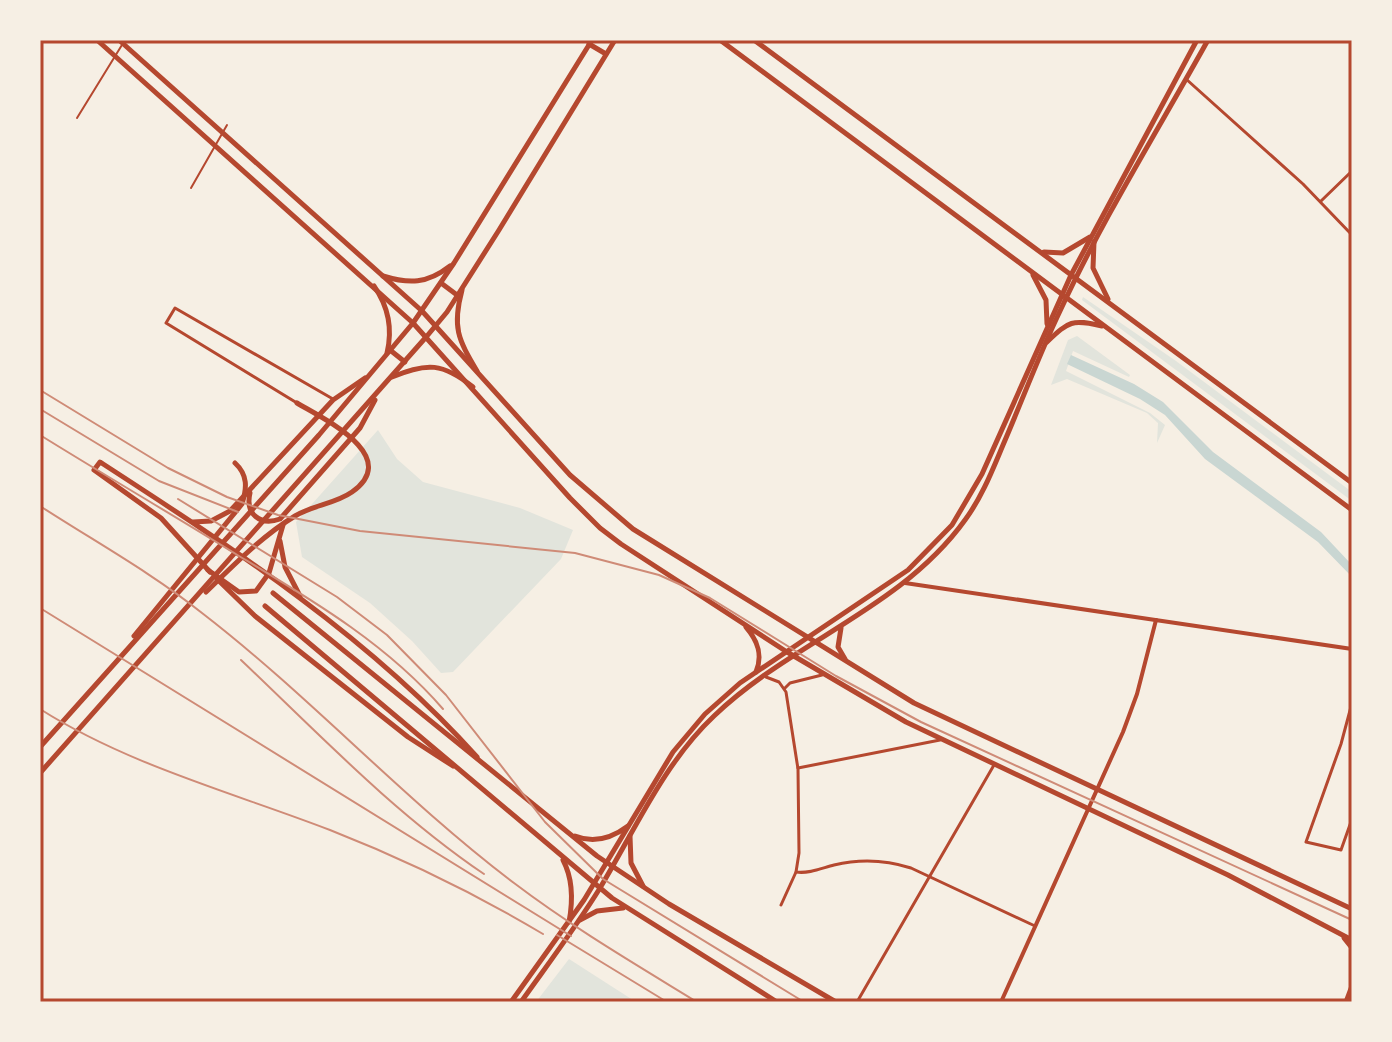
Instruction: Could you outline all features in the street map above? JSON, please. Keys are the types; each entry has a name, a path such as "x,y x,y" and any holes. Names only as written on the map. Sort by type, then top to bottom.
{"main road":[{"path":"97,40 427,336 600,528 642,559 787,652 906,722 1228,875 1352,940"},
{"path":"122,40 422,311 570,475 613,514 674,556 914,703 1352,907"},
{"path":"41,772 436,325 499,230 615,40"},
{"path":"720,40 1352,510"},
{"path":"754,40 1352,483"},
{"path":"521,1002 580,920 628,826 688,733 715,704 908,570 952,525 982,474 1047,324 1197,40"},
{"path":"1114,306 1093,268 1092,239 1208,40"},
{"path":"40,747 319,435 413,323 454,263 590,42 606,54"},
{"path":"1036,249 1063,253 1092,239"},
{"path":"383,276 422,282 454,263"},
{"path":"1027,268 1046,300 1047,324"},
{"path":"465,281 457,310 456,328 462,346 477,371"},
{"path":"441,283 457,295"},
{"path":"374,286 389,316 388,353"},
{"path":"609,865 698,732 724,707 758,675 843,625 905,583 938,554 976,505 1047,342 1064,295"},
{"path":"1047,342 1072,321 1106,327"},
{"path":"388,353 405,362"},
{"path":"391,377 433,366 446,369 473,387"},
{"path":"193,522 221,517 252,489 333,400 369,375"},
{"path":"252,489 249,505 258,519 275,522 288,512 360,428 382,389"},
{"path":"176,620 280,526 304,511 348,495 365,477 367,461 357,442 297,403"},
{"path":"465,773 422,748 255,616 161,518 94,470 100,462 300,596 435,710 478,758"},
{"path":"118,659 149,616 242,504 246,485 235,463"},
{"path":"208,570 233,589 244,593 256,591 269,573 288,512"},
{"path":"280,536 285,567 300,596"},
{"path":"273,593 609,865 836,1002"},
{"path":"265,606 597,886 627,909 777,1002"},
{"path":"743,623 760,654 758,675"},
{"path":"843,625 837,639 838,647 852,665"},
{"path":"571,835 583,839 604,839 628,826"},
{"path":"630,836 631,863 646,890"},
{"path":"560,856 568,870 571,888 569,922"},
{"path":"511,1002 597,886"},
{"path":"580,920 604,909 627,909"},
{"path":"1340,934 1352,948"},
{"path":"1346,1002 1352,986"}],"street":[{"path":"77,118 122,40"},
{"path":"1186,79 1321,201 1352,235"},
{"path":"191,188 227,125"},
{"path":"1321,201 1352,171"},
{"path":"354,268 362,259"},
{"path":"297,403 166,323 175,308 333,400"},
{"path":"905,583 1352,649"},
{"path":"1001,1002 1089,810 1137,694 1156,620"},
{"path":"758,675 777,681 786,692"},
{"path":"781,905 796,872 799,853 798,768 785,687 817,675 828,676"},
{"path":"1352,703 1341,744 1306,842 1341,850 1352,819"},
{"path":"798,768 941,740"},
{"path":"857,1002 994,765"},
{"path":"796,872 846,863 880,861 902,865 1035,926"}],"shaded area":[{"path":"1083,297 1176,361 1352,492 1352,501 1082,300"},
{"path":"1077,336 1130,375 1073,351 1066,371 1150,413 1165,425 1157,443 1158,423 1147,413 1067,379 1051,385 1068,340"},
{"path":"1071,355 1134,384 1163,402 1213,452 1321,532 1352,565 1352,577 1318,542 1205,459 1165,415 1140,399 1067,364"},
{"path":"378,430 397,459 423,482 520,508 573,530 561,559 453,672 441,673 412,641 370,603 302,557 296,522"},
{"path":"569,959 636,1002 536,1002"}],"railway":[{"path":"40,390 168,468 227,497 278,515 360,531 575,553 659,575 710,598 836,676 921,722 1352,920"},
{"path":"40,409 159,481 238,512"},
{"path":"40,435 294,589 347,625 398,664 443,709"},
{"path":"178,499 337,597 387,635 446,695 545,822 603,879 804,1002"},
{"path":"40,506 143,571 202,613 281,679 434,818 514,883 581,930 697,1002"},
{"path":"40,608 571,936"},
{"path":"241,660 388,799 484,874"},
{"path":"40,709 74,729 145,762 385,853 466,891 543,934"},
{"path":"557,935 667,1002"}]}
